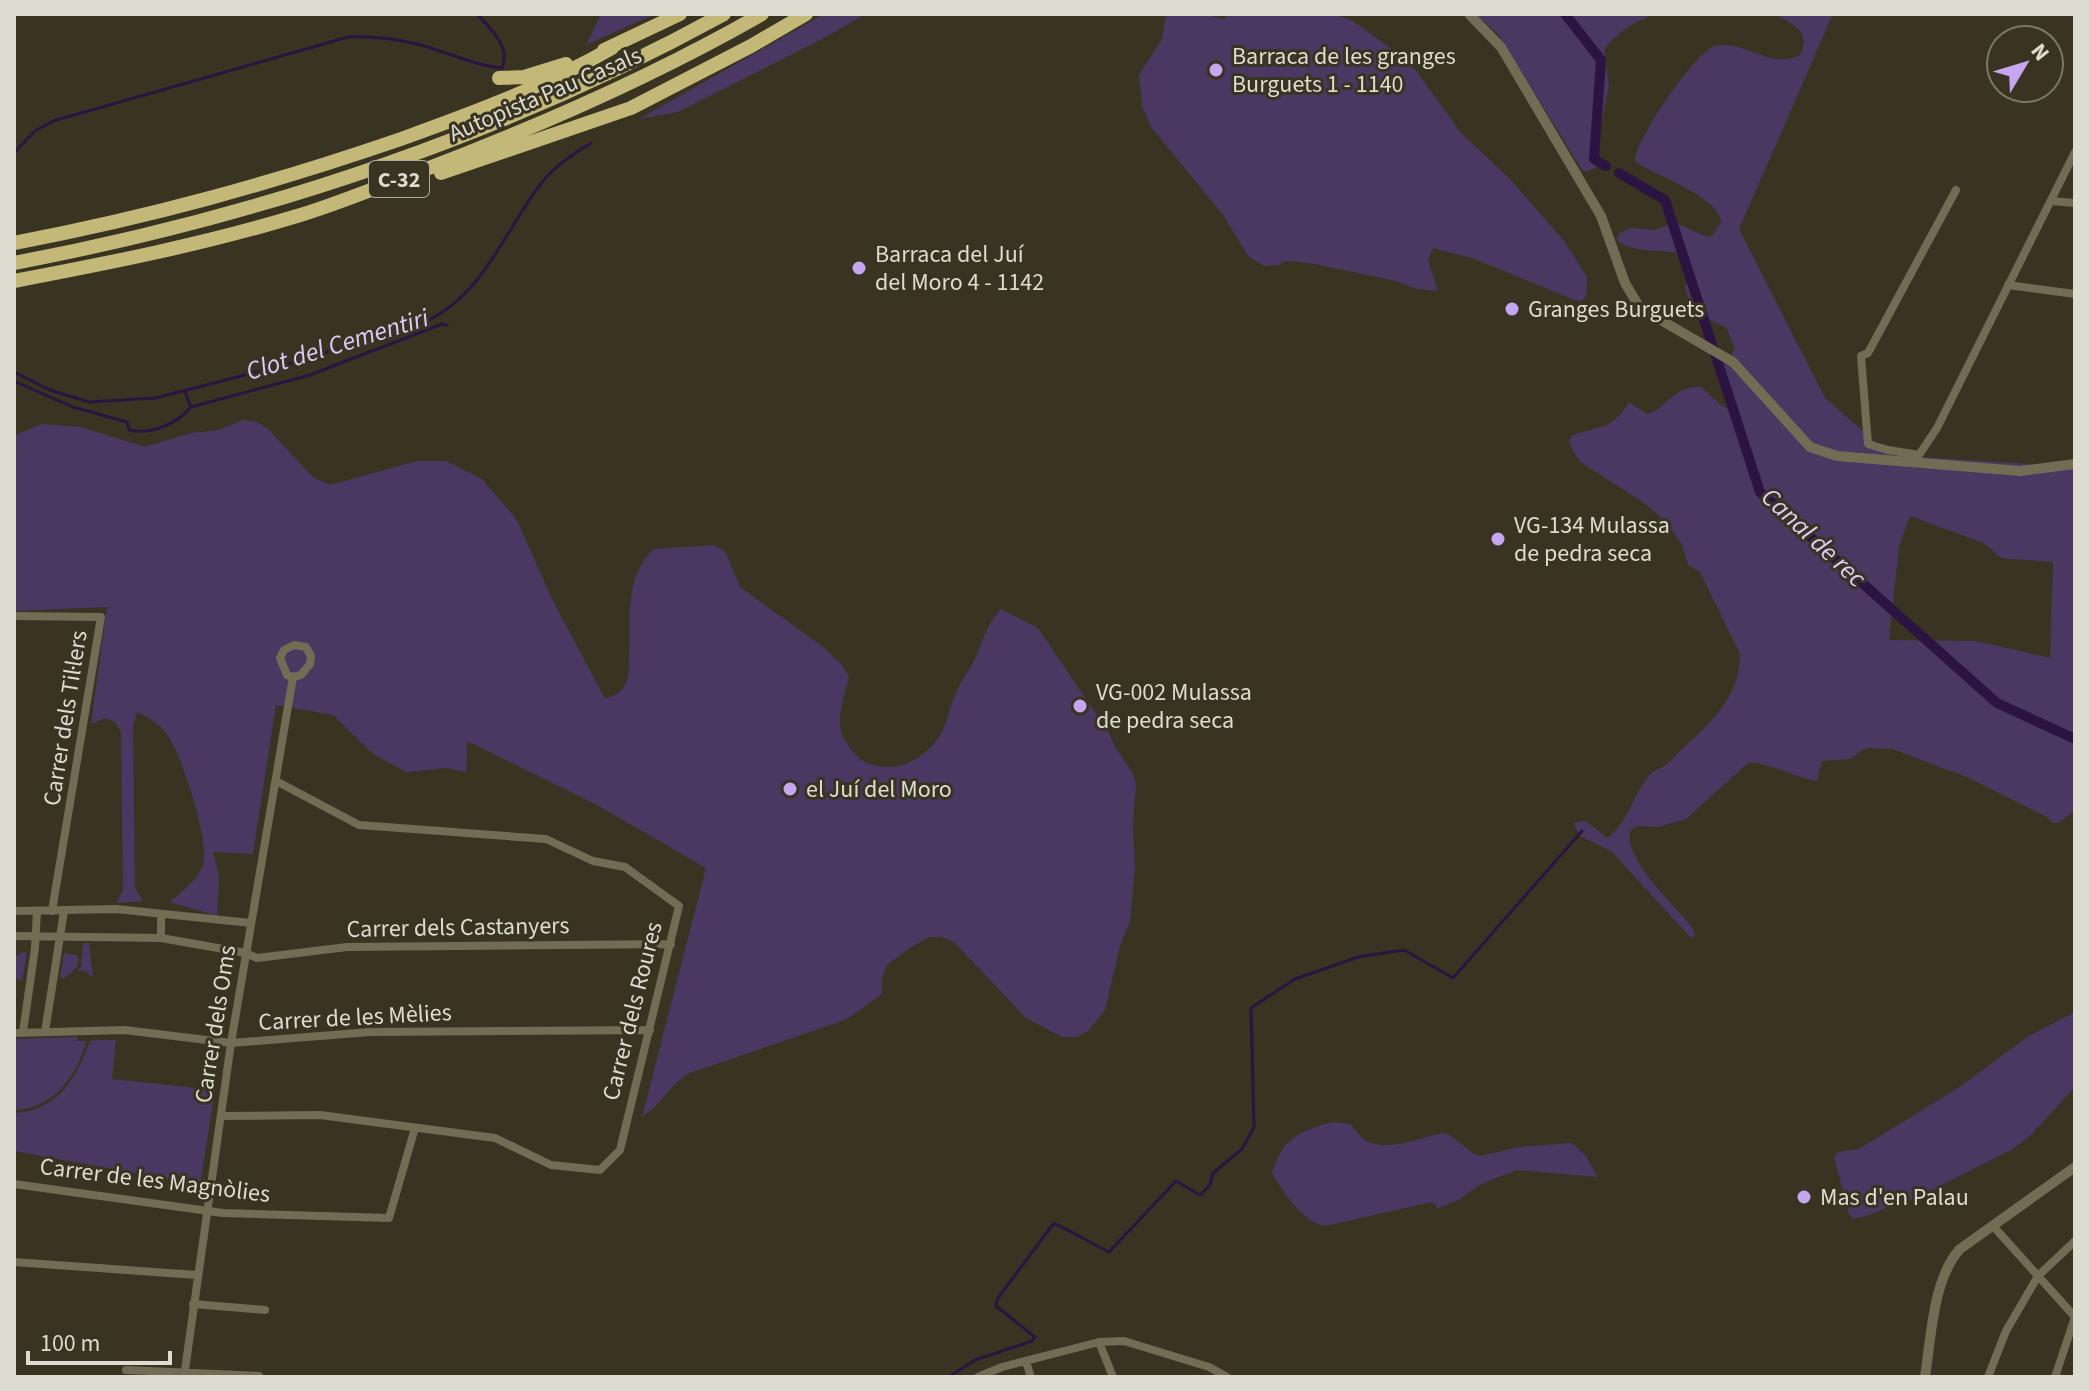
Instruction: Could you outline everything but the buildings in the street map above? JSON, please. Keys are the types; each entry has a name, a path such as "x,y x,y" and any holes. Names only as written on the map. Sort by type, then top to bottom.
{"highway":[{"path":"14,243 144,217 303,173 450,121 578,67 680,14"},
{"name":"Autopista Pau Casals","path":"14,263 240,212 363,173 610,74 724,14"},
{"name":"Autopista Pau Casals","path":"14,281 178,246 297,216 483,148 658,70 762,14"},
{"path":"390,182 415,181 631,108 806,14"},
{"path":"499,78 524,77 612,48"}],"street":[{"path":"1469,14 1501,47 1596,208 1608,229 1625,283 1640,308 1733,362 1810,447 1837,456 1918,460 2020,471 2075,464"},
{"path":"1918,460 2075,152"},
{"path":"1918,460 1868,444 1861,356 1868,353 1956,190"},
{"path":"2051,201 2075,203"},
{"path":"2008,285 2075,294"},
{"name":"Carrer dels Til·lers","path":"14,616 101,617 52,911"},
{"name":"Carrer dels Oms","path":"184,1375 231,1043 293,677"},
{"name":"Carrer dels Roures","path":"276,781 359,825 546,839 593,861 625,867 679,906 620,1150 600,1170 551,1165 495,1138 415,1128"},
{"path":"14,911 116,909 251,923"},
{"path":"18,1032 37,936 37,911"},
{"path":"45,1032 64,911"},
{"path":"161,916 161,938"},
{"name":"Carrer dels Castanyers","path":"14,936 161,938 246,953 257,958 347,947 671,944"},
{"name":"Carrer de les Mèlies","path":"18,1032 125,1030 231,1043 370,1032 650,1030"},
{"path":"222,1116 320,1115 415,1128"},
{"name":"Carrer de les Magnòlies","path":"14,1184 223,1213 389,1218 415,1128"},
{"path":"1925,1377 1940,1285 1948,1262 1960,1249 2075,1167"},
{"path":"1993,1226 2075,1317 2055,1377"},
{"path":"1988,1377 2006,1331 2038,1276 2075,1241"},
{"path":"14,1262 197,1275"},
{"path":"193,1304 265,1310"},
{"path":"978,1377 1002,1367 1099,1342 1124,1341 1209,1367 1227,1377"},
{"path":"1099,1342 1113,1377"},
{"path":"1026,1362 1031,1377"},
{"path":"126,1370 259,1376"}],"shaded area":[{"path":"601,14 655,14 586,45"},
{"path":"824,14 866,14 678,112 639,119"},
{"path":"1166,14 1204,14 1222,19 1232,14 1333,14 1353,21 1400,55 1417,72 1461,133 1510,179 1565,242 1587,277 1586,296 1581,301 1575,300 1472,258 1433,248 1428,260 1438,291 1417,289 1396,281 1310,263 1285,261 1279,265 1264,266 1248,256 1224,216 1151,127 1142,106 1139,75 1162,39"},
{"path":"1476,14 1648,14 1647,18 1618,35 1604,50 1609,86 1598,138 1596,167 1583,171 1499,35"},
{"path":"1775,14 1833,14 1739,229 1825,398 1890,455 2063,466 2075,463 2075,810 2059,823 2052,823 2047,817 1969,778 1893,749 1869,748 1851,759 1822,761 1817,781 1748,763 1686,819 1658,827 1636,826 1630,831 1634,855 1651,881 1690,925 1695,933 1692,939 1611,851 1580,836 1573,823 1586,821 1607,838 1615,831 1650,775 1706,727 1723,706 1736,681 1740,654 1700,572 1688,565 1682,544 1665,521 1644,503 1579,461 1569,443 1571,436 1610,423 1629,402 1647,414 1683,390 1701,387 1723,407 1730,408 1734,403 1720,370 1735,349 1726,327 1701,316 1689,299 1685,287 1691,270 1689,260 1681,254 1641,249 1617,240 1618,234 1630,228 1655,230 1674,222 1707,237 1713,235 1721,222 1710,204 1635,161 1637,151 1681,79 1706,51 1726,45 1779,59 1800,55 1804,40 1799,30","holes":["1910,516 1984,543 2001,558 2053,562 2050,658 1976,641 1889,640 1899,546"]},
{"path":"243,420 257,422 268,429 313,477 330,485 417,461 446,461 482,479 517,520 552,599 605,699 621,690 627,679 633,587 644,561 654,549 715,545 726,553 740,587 823,647 842,665 849,677 841,710 842,734 858,757 878,766 892,767 907,763 921,756 937,740 957,691 988,628 1001,609 1038,628 1109,733 1136,784 1133,825 1135,867 1130,921 1120,946 1105,1010 1088,1031 1077,1037 1062,1037 1026,1018 954,942 929,937 886,966 882,994 850,1017 690,1073 642,1117 706,868 595,804 467,741 466,772 446,768 406,772 373,754 333,715 276,705 253,854 213,852 219,876 217,916 170,902 201,870 203,839 188,782 170,739 156,723 137,712 133,726 135,887 143,901 116,903 123,890 121,732 115,722 106,718 91,724 107,607 14,611 14,436 41,424 81,427 145,447 191,433 219,430"},
{"path":"83,943 89,943 93,977 83,970 77,972 81,966"},
{"path":"27,953 22,981 14,977 14,957"},
{"path":"64,953 77,955 78,963 64,978 60,977"},
{"path":"2075,1012 2075,1087 2030,1136 2011,1150 1912,1200 1853,1219 1834,1157 1838,1152 1859,1149 1961,1086 2027,1037"},
{"path":"77,1037 77,1041 86,1041 70,1078 40,1104 14,1110 14,1039"},
{"path":"116,1040 112,1079 215,1090 200,1185 14,1151 14,1113 30,1111 54,1099 72,1080 90,1041"},
{"path":"1333,1122 1350,1124 1369,1142 1387,1145 1448,1134 1481,1156 1519,1147 1572,1143 1586,1156 1598,1177 1517,1170 1481,1184 1458,1200 1438,1208 1432,1202 1325,1226 1301,1212 1272,1174 1281,1152 1294,1138"}],"waterway":[{"path":"14,153 35,131 53,121 348,37 408,42 502,68 502,46 477,14"},
{"name":"Canal de rec","path":"1565,14 1601,60 1594,159 1606,166"},
{"name":"Clot del Cementiri","path":"14,372 50,390 89,402 155,398 292,363 427,321 447,309 479,277 548,175 591,143"},
{"name":"Canal de rec","path":"1619,173 1665,200 1760,492 1997,703 2075,739"},
{"path":"14,381 73,407 127,422 129,430 146,431 171,423 191,407 310,375 442,324 447,325"},
{"path":"185,392 191,407"},
{"path":"949,1377 975,1360 1032,1341 1035,1337 996,1306 998,1298 1054,1223 1109,1252 1176,1181 1200,1195 1210,1185 1213,1173 1242,1149 1254,1127 1251,1008 1295,979 1358,957 1404,950 1453,978 1582,831"}],"place":[{"name":"Barraca de les granges Burguets 1 - 1140","path":"1216,70"},
{"name":"Barraca del Juí del Moro 4 - 1142","path":"859,268"},
{"name":"Granges Burguets","path":"1512,309"},
{"name":"VG-134 Mulassa de pedra seca","path":"1498,539"},
{"name":"VG-002 Mulassa de pedra seca","path":"1080,706"},
{"name":"el Juí del Moro","path":"790,789"},
{"name":"Mas d'en Palau","path":"1804,1197"}]}
